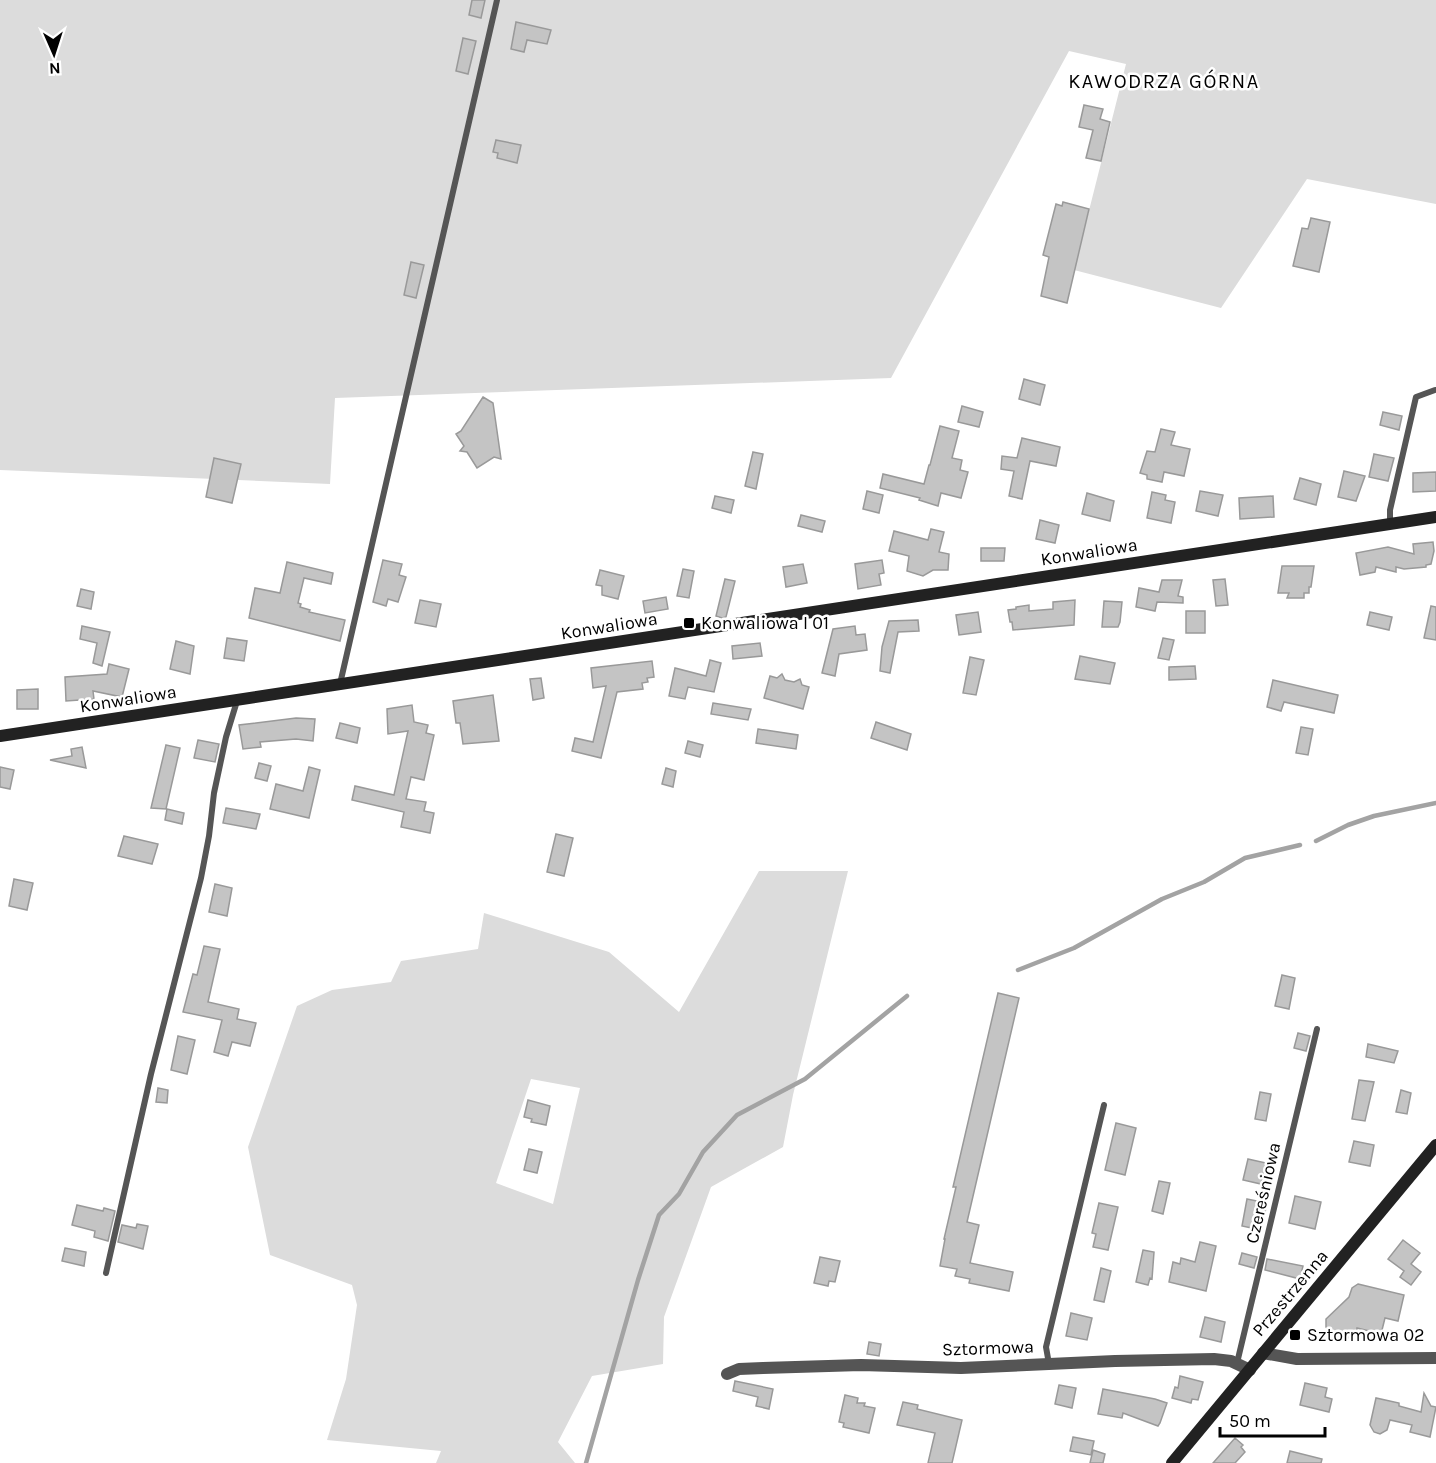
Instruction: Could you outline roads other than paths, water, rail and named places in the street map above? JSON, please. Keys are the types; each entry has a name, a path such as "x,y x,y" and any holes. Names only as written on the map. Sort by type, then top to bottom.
{"street":[{"name":"Konwaliowa","path":"0,736 1436,517"},
{"name":"Przestrzenna","path":"1172,1463 1436,1145"},
{"path":"1263,1353 1297,1359 1436,1358"},
{"name":"Sztormowa","path":"727,1374 739,1369 763,1368 861,1365 961,1368 1115,1360 1214,1359 1231,1360 1250,1370"}],"lane":[{"path":"340,685 497,0"},
{"path":"1390,524 1390,510 1416,397 1435,390"},
{"path":"106,1273 151,1074 201,878 214,793 237,700"},
{"name":"Czereśniowa","path":"1237,1364 1317,1029"},
{"path":"1049,1364 1046,1347 1104,1106"}],"waterway":[{"path":"1316,841 1348,825 1374,816 1436,803"},
{"path":"1018,970 1074,948 1162,899 1204,882 1245,858 1300,845"},
{"path":"586,1463 659,1215 679,1194 703,1152 737,1115 805,1079 907,996"}],"place":[{"name":"Konwaliowa I 01","path":"689,623"},
{"name":"Sztormowa 02","path":"1295,1335"}],"district":[{"name":"KAWODRZA GÓRNA","path":"1164,81"}]}
